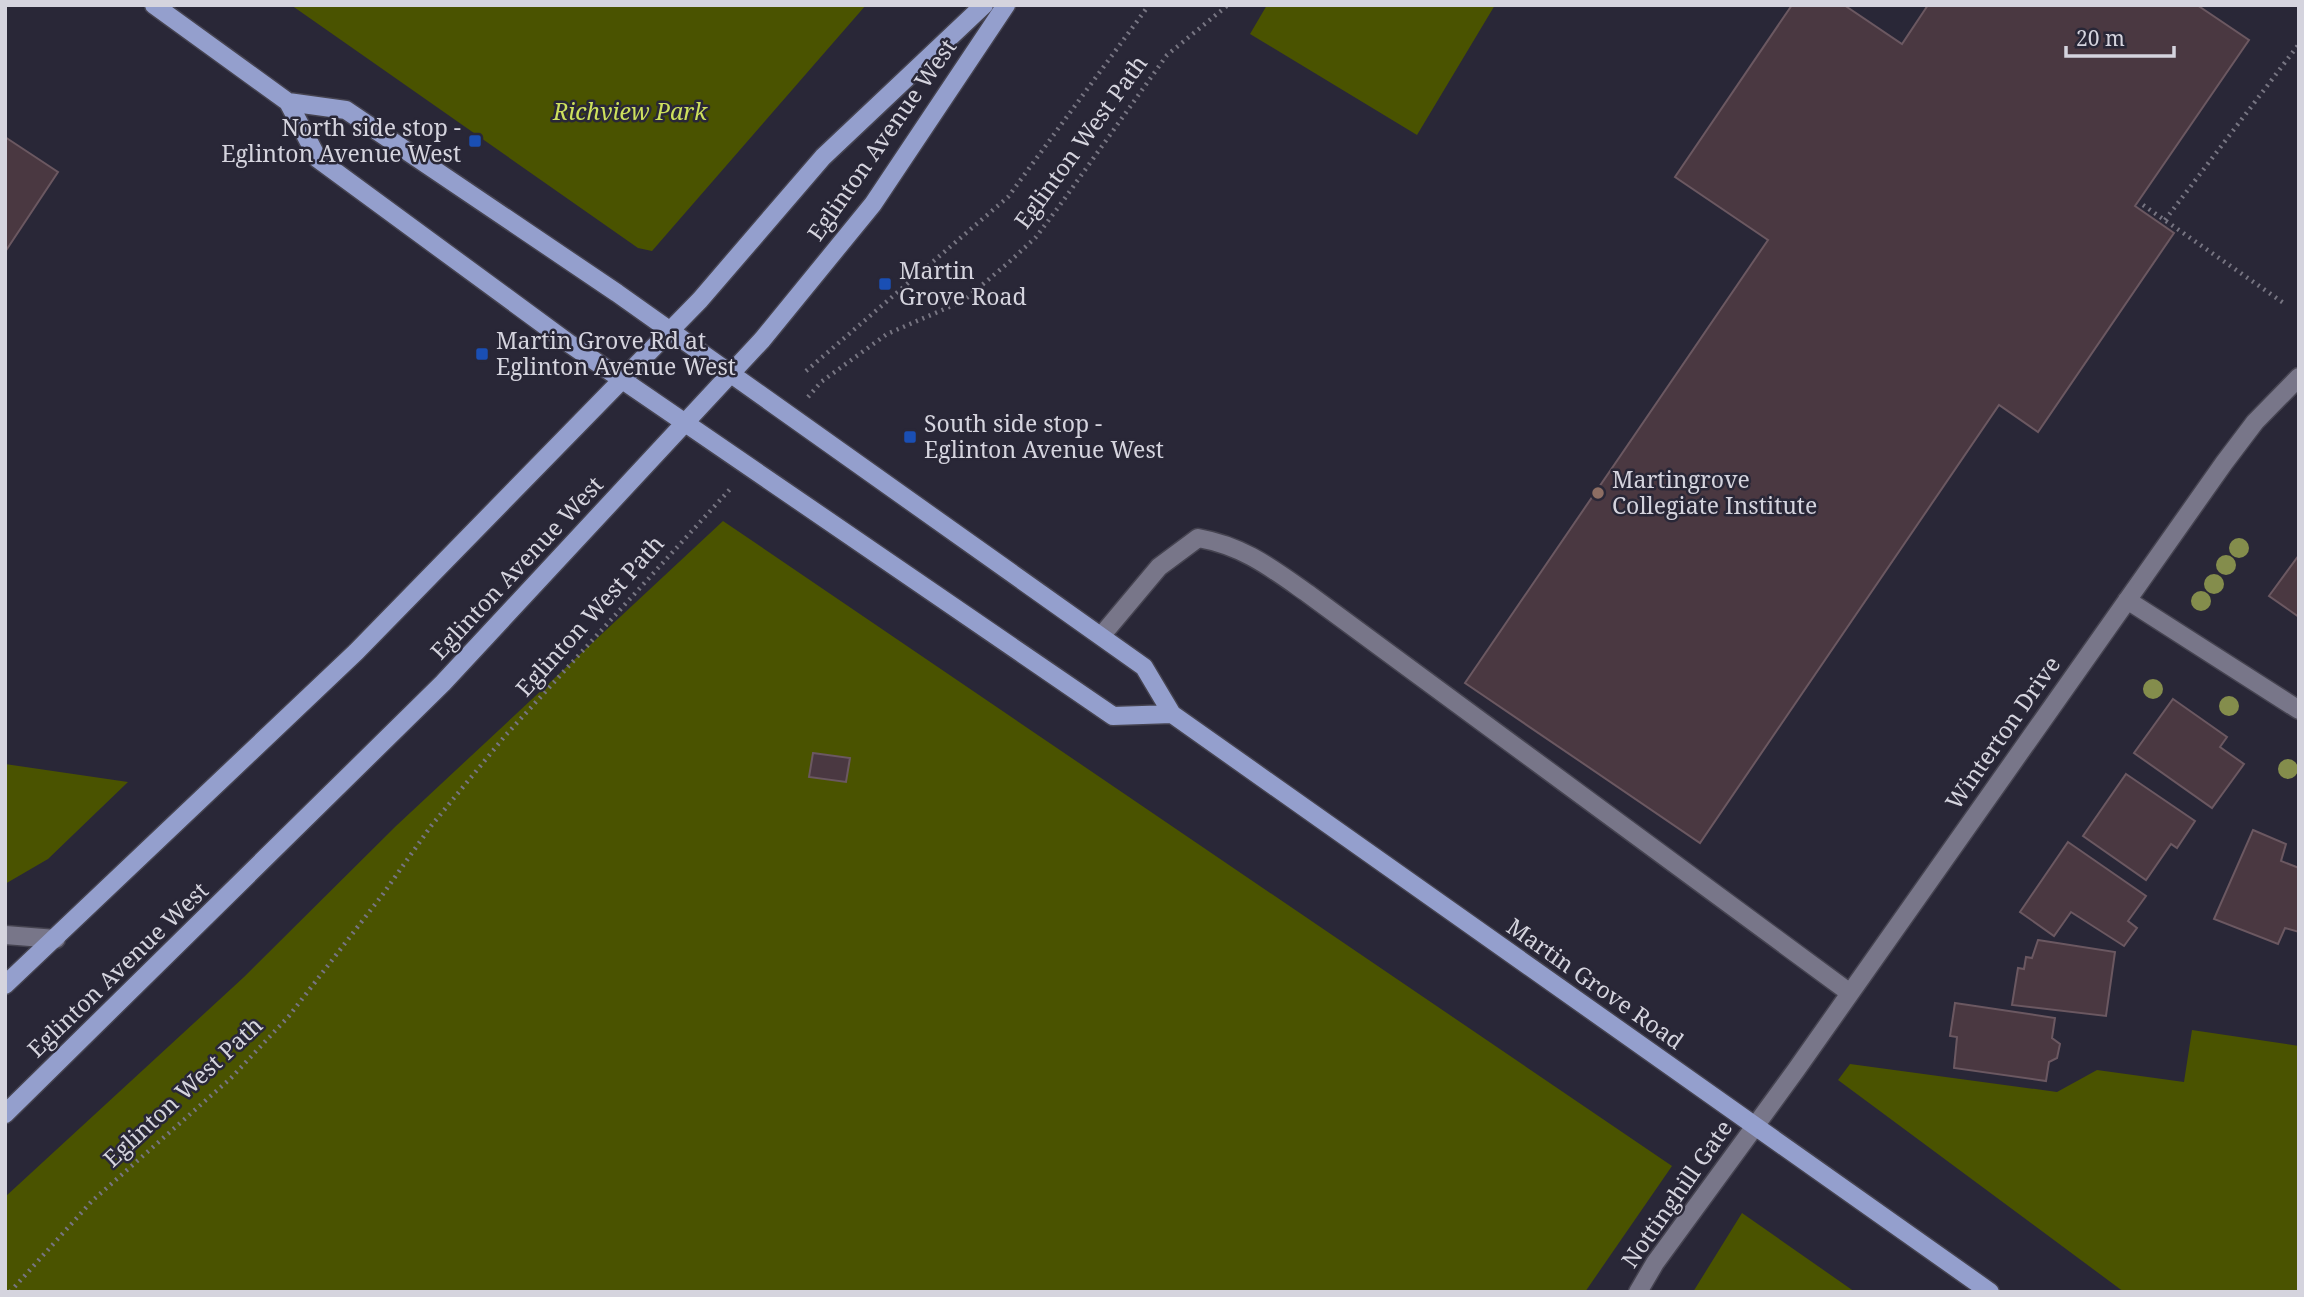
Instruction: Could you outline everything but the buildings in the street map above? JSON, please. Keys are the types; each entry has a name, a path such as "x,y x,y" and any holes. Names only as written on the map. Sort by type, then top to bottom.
{"main road":[{"name":"Martin Grove Road","path":"153,5 288,102 318,159 622,381 1113,716 1172,714"},
{"name":"Eglinton Avenue West","path":"5,985 356,652 670,331 823,157 984,5"},
{"name":"Eglinton Avenue West","path":"5,1114 443,683 731,375 873,204 1006,5"},
{"name":"Martin Grove Road","path":"288,102 346,110 670,331 1144,667 1172,714 1990,1292"}],"street":[{"name":"Winterton Drive","path":"1757,1125 2255,422 2299,376"},
{"path":"1102,635 1158,567 1198,538 1229,544 1263,562 1318,601 1850,993"},
{"path":"2127,600 2299,710"},
{"path":"5,935 56,939"},
{"name":"Nottinghill Gate","path":"1638,1292 1655,1263 1757,1125"}],"path":[{"path":"806,371 1008,197 1149,5"},
{"name":"Eglinton West Path","path":"790,418 821,382 845,363 887,334 963,300 1017,254 1060,205 1167,55 1228,5"},
{"path":"2165,220 2299,44"},
{"path":"2143,205 2285,304"},
{"name":"Eglinton West Path","path":"10,1292 92,1201 231,1078 289,1016 383,894 430,826 505,736 749,467"}],"green space":[{"name":"Richview Park","path":"291,5 866,5 652,251 638,248"},
{"path":"1267,5 1495,5 1417,135 1250,34"},
{"path":"723,521 1672,1166 1585,1292 5,1292 5,1197 244,977 396,826"},
{"path":"5,764 128,782 48,859 5,884"},
{"path":"2192,1030 2299,1046 2299,1292 2124,1292 1838,1080 1850,1064 2057,1092 2097,1070 2184,1082"},
{"path":"1742,1213 1855,1292 1693,1292"}],"place":[{"name":"North side stop - Eglinton Avenue West","path":"475,141"},
{"name":"Martin Grove Road","path":"885,284"},
{"name":"Martin Grove Rd at Eglinton Avenue West","path":"482,354"},
{"name":"South side stop - Eglinton Avenue West","path":"910,437"},
{"name":"Martingrove Collegiate Institute","path":"1598,493"}]}
